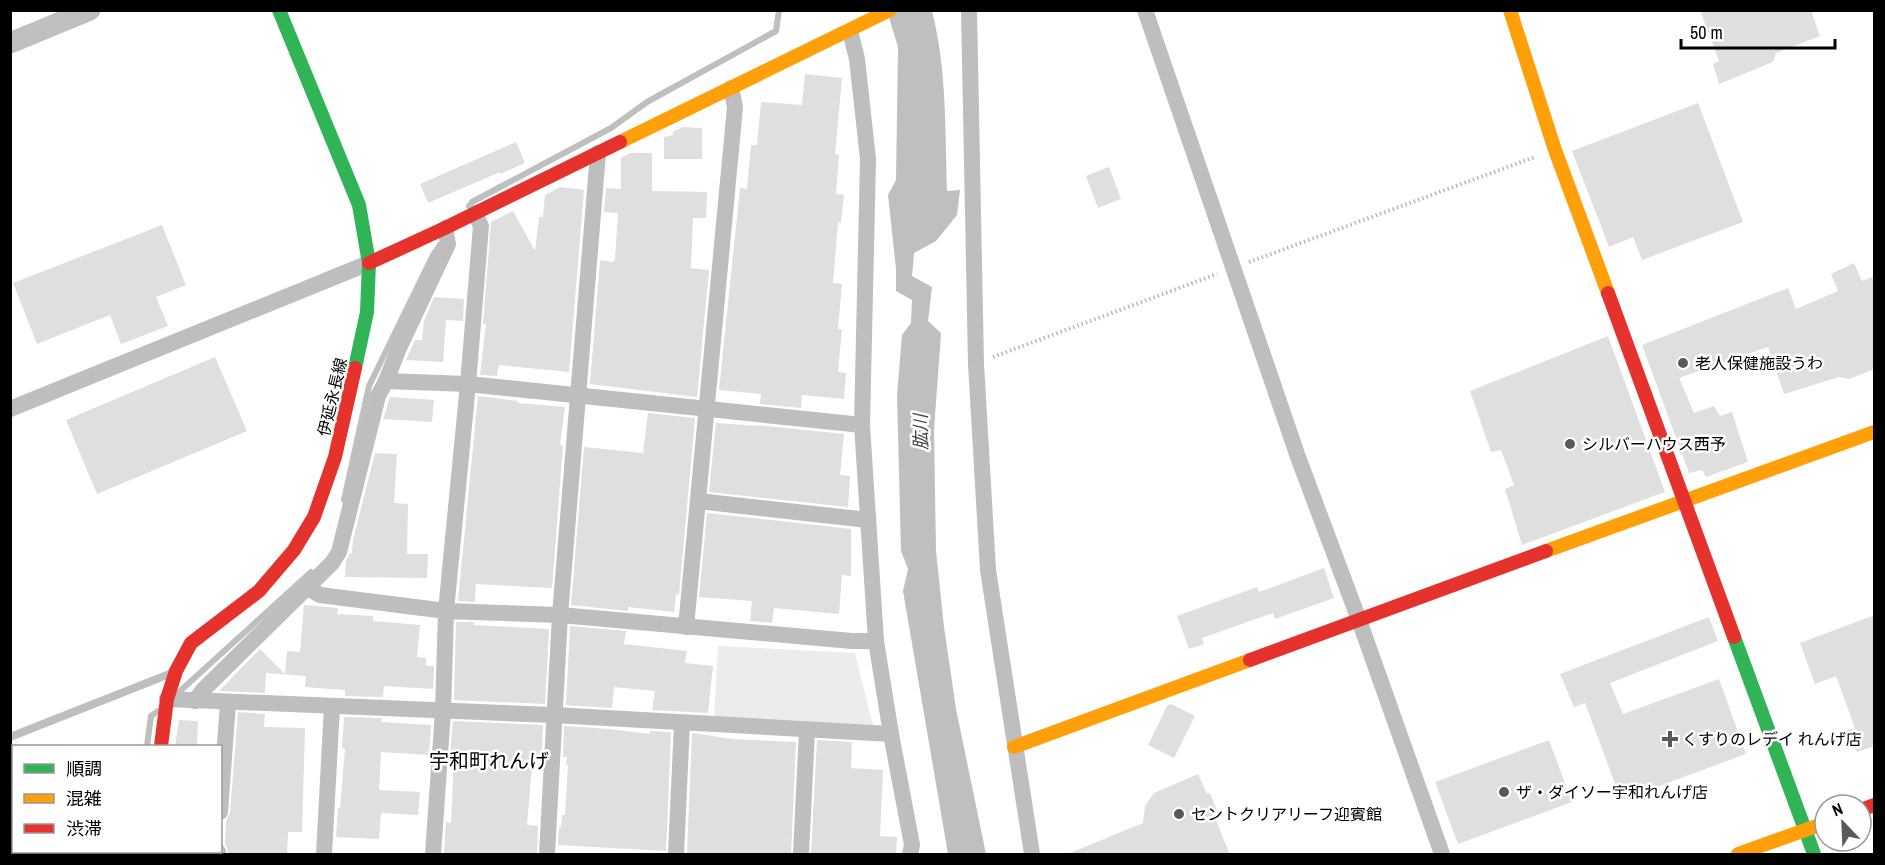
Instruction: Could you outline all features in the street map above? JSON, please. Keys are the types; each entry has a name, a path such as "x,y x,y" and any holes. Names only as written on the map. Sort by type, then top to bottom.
{"street":[{"name":"伊延永長線","path":"161,745 167,699 176,671 191,643 259,591 294,550 314,517 335,457 364,332 369,263 359,205 279,10"},
{"path":"10,409 369,263 850,32 890,10"},
{"path":"969,10 976,364 988,570 1032,855"},
{"path":"1144,10 1298,457 1359,620 1442,855"},
{"path":"1510,10 1555,150 1814,855"},
{"path":"850,32 857,59 868,159 862,425 876,641 912,845 910,855"},
{"path":"686,627 735,107 731,88"},
{"path":"547,855 560,615 598,153"},
{"path":"433,855 443,711 446,611 481,226 475,213"},
{"path":"195,701 203,690 333,563 339,552 378,396 448,244 445,228"},
{"path":"386,381 468,384 579,394 862,425"},
{"path":"1014,747 1683,500 1875,432"},
{"path":"698,501 868,520"},
{"path":"308,588 320,595 446,611 560,615 852,641 876,641"},
{"path":"167,699 553,715 891,734"},
{"path":"222,785 228,703"},
{"path":"324,855 332,707"},
{"path":"676,855 682,723"},
{"path":"801,855 807,730"},
{"path":"1738,855 1813,827"}],"lane":[{"path":"10,737 176,671"}],"path":[{"path":"976,364 1555,150"}],"shaded area":[{"path":"718,646 855,653 873,725 714,717"}],"water":[{"name":"肱川","path":"887,11 932,11 943,78 947,191 960,190 957,215 936,241 914,253 912,276 932,287 928,321 941,333 934,430 936,551 956,709 986,854 948,854 903,591 908,569 901,551 897,395 902,335 911,323 912,300 896,291 896,269 888,195 896,180 898,47"}],"building":[{"path":"1700,10 1811,10 1820,36 1776,53 1773,62 1719,84 1713,64 1719,61"},
{"path":"805,74 842,78 835,154 839,155 836,194 844,195 841,223 838,222 833,283 842,284 838,329 842,329 838,372 846,373 844,399 802,395 801,408 760,404 761,394 719,390 740,188 747,189 751,145 757,145 761,102 802,105"},
{"path":"1698,103 1743,222 1642,260 1633,237 1609,247 1572,151"},
{"path":"683,127 702,128 702,159 664,159 664,137 673,135 673,132"},
{"path":"516,142 525,163 428,203 420,184"},
{"path":"630,153 652,153 652,191 707,192 706,218 693,218 691,268 709,270 697,397 590,384 600,260 613,262 615,259 618,213 604,212 606,188 621,189 621,158"},
{"path":"1109,167 1121,199 1098,208 1086,176"},
{"path":"560,187 584,190 569,372 499,365 497,376 480,375 486,324 483,324 491,222 513,211 535,251 539,217 543,217 545,195"},
{"path":"162,225 186,285 156,297 168,326 121,344 110,315 37,344 13,283"},
{"path":"1854,263 1862,281 1875,276 1875,369 1849,379 1839,377 1784,394 1768,347 1679,378 1694,413 1714,406 1720,416 1732,412 1748,462 1706,477 1702,470 1689,473 1642,345 1788,288 1796,309 1838,291 1831,274"},
{"path":"434,297 464,299 463,321 446,320 443,362 406,360 415,340 422,340 424,321"},
{"name":"シルバーハウス西予","path":"1608,336 1665,492 1522,545 1505,489 1514,485 1501,450 1491,452 1470,391"},
{"path":"215,357 247,431 97,494 66,420"},
{"path":"478,396 518,401 518,403 565,407 560,445 563,445 552,588 476,584 475,602 458,601"},
{"path":"390,397 434,400 432,422 383,419"},
{"path":"648,413 695,418 679,595 676,594 674,612 628,607 628,611 571,605 584,447 643,453"},
{"path":"716,423 844,434 840,475 850,476 848,507 709,492"},
{"path":"375,453 397,454 394,503 408,504 407,554 428,554 427,578 345,577 346,561 352,553 353,540"},
{"path":"707,513 851,529 851,576 842,575 839,614 774,608 772,623 750,621 752,601 699,597"},
{"path":"1324,568 1334,598 1275,619 1273,613 1202,638 1204,644 1189,649 1177,616 1257,587 1259,592"},
{"path":"304,605 338,608 337,614 373,616 373,621 420,625 417,657 426,658 426,666 434,666 433,689 384,686 383,697 345,696 345,690 305,687 306,676 266,673 265,693 219,691 260,649 285,674 287,651 300,652"},
{"path":"1875,615 1875,746 1857,752 1845,731 1855,728 1836,676 1815,684 1800,643"},
{"name":"くすりのレデイ れんげ店","path":"1709,617 1718,641 1610,683 1623,714 1719,679 1746,754 1621,800 1585,703 1574,707 1560,674"},
{"path":"456,622 549,629 545,704 454,700"},
{"path":"570,626 626,631 624,644 687,651 685,663 713,666 708,713 652,710 655,691 614,687 612,708 566,705"},
{"path":"1171,704 1195,716 1174,758 1148,745 1167,706"},
{"path":"238,712 265,714 264,727 305,728 302,832 288,832 287,855 228,855 225,844 226,820 230,813"},
{"path":"344,717 382,718 381,722 431,725 429,755 381,752 379,790 420,792 418,815 381,813 379,839 336,837 345,749 342,748"},
{"path":"179,720 198,721 197,745 175,745"},
{"path":"453,721 543,725 542,755 533,755 527,825 538,826 537,855 444,853 446,822 451,823 454,757 450,756"},
{"path":"564,726 650,734 650,731 671,732 666,851 558,845 559,827 561,827 562,815 565,815 568,765 566,765 567,757 563,757"},
{"path":"692,733 733,739 796,742 791,855 687,853"},
{"path":"817,740 852,742 851,768 883,770 880,836 897,837 896,855 811,855"},
{"name":"ザ・ダイソー宇和れんげ店","path":"1549,740 1572,802 1458,844 1435,782"},
{"name":"セントクリアリーフ迎賓館","path":"1198,774 1207,794 1210,793 1218,813 1214,815 1230,855 1065,855 1143,823 1145,806 1154,793"}],"waterway":[{"path":"10,43 90,10"},
{"path":"469,206 472,202 611,128 647,102 776,31 779,10"},
{"path":"344,500 369,386 440,245"},
{"path":"179,692 311,572"},
{"path":"147,745 151,716 158,711"}],"traffic: fast":[{"path":"279,10 359,205 369,263 367,312 355,368"},
{"path":"1734,637 1814,854"}],"traffic: slow":[{"path":"620,142 890,10"},
{"path":"1510,10 1555,150 1608,293"},
{"path":"1546,551 1874,432"},
{"path":"1014,747 1250,660"},
{"path":"1738,854 1813,827"}],"traffic: jam":[{"path":"369,263 620,142"},
{"path":"1608,293 1734,637"},
{"path":"161,745 167,699 176,671 191,643 259,591 294,550 314,517 335,457 355,368"},
{"path":"1250,660 1546,551"}],"place":[{"name":"老人保健施設うわ","path":"1683,363"},
{"name":"シルバーハウス西予","path":"1570,444"},
{"name":"くすりのレデイ れんげ店","path":"1670,739"},
{"name":"ザ・ダイソー宇和れんげ店","path":"1504,792"},
{"name":"セントクリアリーフ迎賓館","path":"1179,814"}],"district":[{"name":"宇和町れんげ","path":"489,761"}]}
